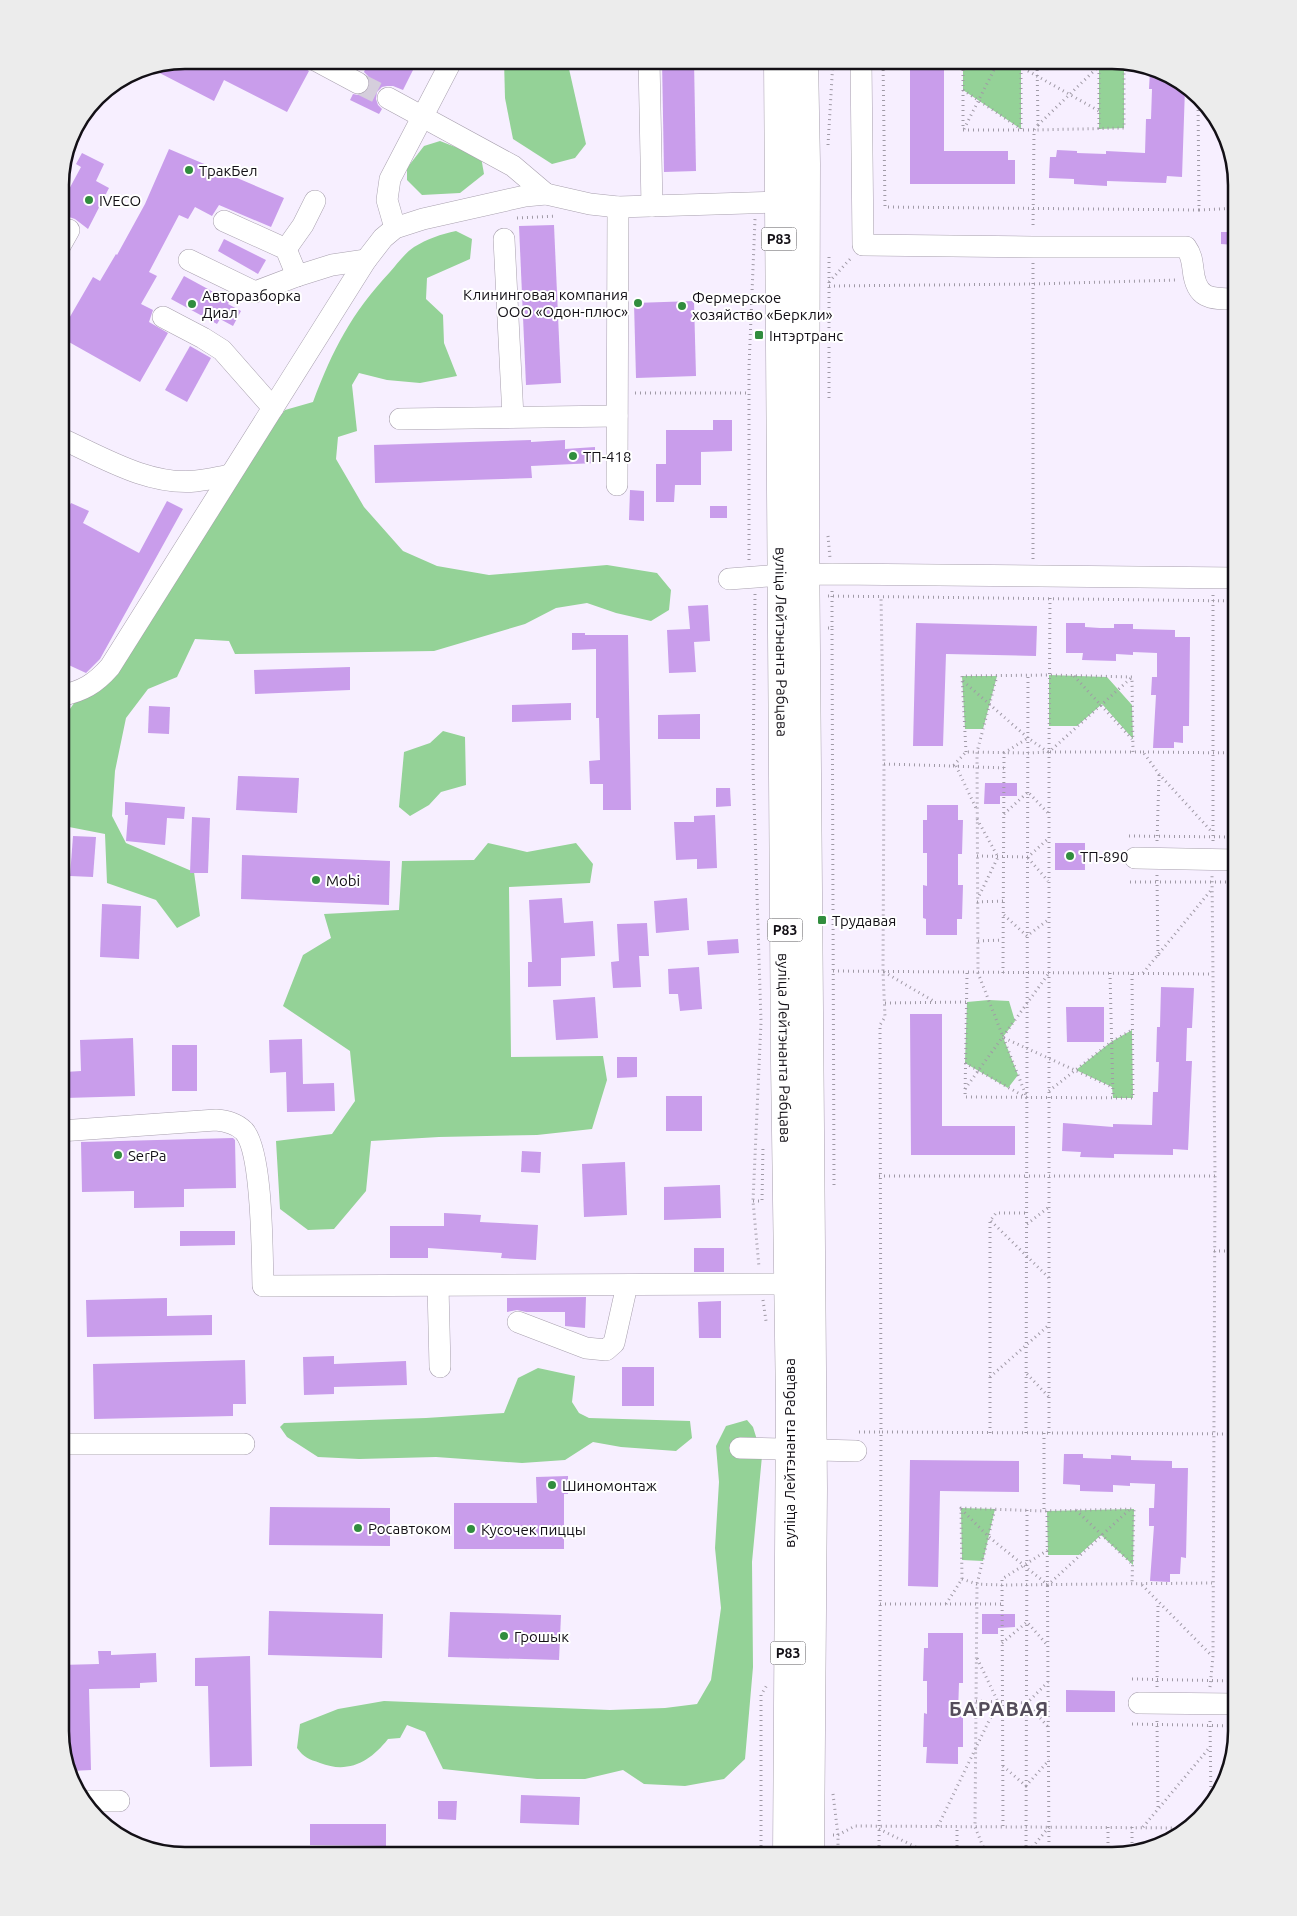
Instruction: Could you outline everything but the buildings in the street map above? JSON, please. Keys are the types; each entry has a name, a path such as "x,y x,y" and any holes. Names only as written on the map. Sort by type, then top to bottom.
{"highway":[{"name":"вуліца Лейтэнанта Рабцава","path":"777,69 767,202 807,574 788,1284 801,1449 810,1847"},
{"name":"вуліца Лейтэнанта Рабцава","path":"787,1847 801,1449 807,574 804,69"}],"street":[{"path":"332,69 358,83"},
{"path":"394,228 388,200 390,179 448,69"},
{"path":"650,69 652,206"},
{"path":"861,69 863,245 1186,246 1191,253 1194,279 1200,291 1211,299 1228,299"},
{"path":"388,98 513,166 546,194"},
{"path":"69,693 85,688 98,680 110,667 366,260 383,238 394,228 423,218 524,196 546,194 590,204 618,207 767,202"},
{"path":"286,250 303,224 315,200"},
{"path":"617,484 618,207"},
{"path":"224,221 286,250 297,276"},
{"path":"504,239 513,417"},
{"path":"189,260 255,292 332,265 366,260"},
{"path":"163,317 222,350 273,408"},
{"path":"400,419 617,416"},
{"path":"69,442 140,474 173,481 195,482 230,475"},
{"path":"729,579 807,574 1228,578"},
{"path":"1135,858 1228,860"},
{"path":"69,1129 216,1120 232,1122 244,1132 252,1145 260,1206 263,1286 788,1284"},
{"path":"518,1322 586,1348 606,1350 614,1343 627,1285"},
{"path":"438,1286 440,1367"},
{"path":"740,1448 801,1449 856,1441"},
{"path":"69,1444 244,1444"},
{"path":"1139,1703 1228,1704"},
{"path":"92,1801 119,1801"}],"path":[{"path":"828,153 833,69"},
{"path":"883,69 885,206 1033,209 1228,208"},
{"path":"963,129 964,69"},
{"path":"963,129 994,69"},
{"path":"1021,69 1021,130"},
{"path":"1026,69 1099,111"},
{"path":"1037,69 1038,125"},
{"path":"1033,560 1034,130 1096,69"},
{"path":"1099,69 1099,129"},
{"path":"963,129 1124,128 1124,70"},
{"path":"964,90 1021,130"},
{"path":"1198,107 1199,210"},
{"path":"760,1064 761,1022 753,768 756,599 749,559 749,393 767,202"},
{"path":"828,404 829,251"},
{"path":"824,286 1033,284 1194,279"},
{"path":"617,393 749,393"},
{"path":"828,532 807,574 830,596 1228,601"},
{"path":"1049,577 1049,1433"},
{"path":"1211,1792 1210,1680 1213,1656 1215,1176 1212,974 1212,595"},
{"path":"830,596 832,628"},
{"path":"879,1847 880,1025 885,1017 883,972 884,764 881,597"},
{"path":"954,766 966,752 962,676 1049,675 1132,677"},
{"path":"997,676 977,752 978,972 1027,1098"},
{"path":"1026,1433 1028,676"},
{"path":"1074,676 1133,739"},
{"path":"1049,752 1132,677"},
{"path":"1132,677 1133,752"},
{"path":"963,681 1028,738 1049,752"},
{"path":"1004,753 1028,738"},
{"path":"966,752 1228,753"},
{"path":"1143,752 1158,774 1213,834"},
{"path":"1003,973 1004,753"},
{"path":"884,764 1004,768"},
{"path":"954,766 977,810"},
{"path":"1028,792 1049,814"},
{"path":"1004,815 1028,792"},
{"path":"977,819 998,857"},
{"path":"1129,836 1213,834 1228,836"},
{"path":"977,856 1028,857 1049,838"},
{"path":"977,900 998,857"},
{"path":"1028,857 1049,882"},
{"path":"1130,882 1228,882"},
{"path":"1143,974 1213,888"},
{"path":"977,900 1003,901"},
{"path":"1003,914 1027,936"},
{"path":"1027,936 1049,919"},
{"path":"978,940 1003,940"},
{"path":"829,972 1212,974"},
{"path":"883,972 936,1002"},
{"path":"967,972 965,1097 1027,1098 1133,1098 1132,974"},
{"path":"965,1090 1049,973"},
{"path":"1110,973 1113,1098"},
{"path":"885,1003 966,1002"},
{"path":"1048,1092 1111,1042 1132,1030"},
{"path":"1003,1037 1112,1087"},
{"path":"965,1063 1027,1098"},
{"path":"757,1127 763,1127"},
{"path":"753,1201 762,1201 763,1143"},
{"path":"879,1176 1215,1176"},
{"path":"1027,1224 1049,1207"},
{"path":"990,1433 990,1220 996,1213 1026,1213"},
{"path":"990,1220 1049,1278"},
{"path":"1214,1251 1228,1251"},
{"path":"990,1377 1049,1325"},
{"path":"1026,1374 1049,1397"},
{"path":"856,1441 881,1432 1228,1434"},
{"path":"1044,1433 1048,1550 1049,1847"},
{"path":"946,1604 962,1579 961,1508"},
{"path":"961,1508 1046,1511 1134,1509 1132,1584"},
{"path":"961,1508 989,1537 1025,1564 1027,1568 1048,1585"},
{"path":"984,1847 975,1827 977,1584 995,1509"},
{"path":"1048,1585 1130,1509"},
{"path":"1025,1564 1027,1510"},
{"path":"1076,1510 1133,1564"},
{"path":"1003,1826 1000,1702 1001,1585 1002,1579 1048,1550"},
{"path":"1026,1847 1027,1568"},
{"path":"962,1579 977,1584 1001,1585 1212,1583"},
{"path":"1142,1585 1213,1656"},
{"path":"880,1604 1001,1604"},
{"path":"1027,1622 1048,1646"},
{"path":"1002,1643 1027,1622"},
{"path":"976,1658 1000,1702"},
{"path":"1132,1679 1228,1681"},
{"path":"761,1847 761,1695 769,1681"},
{"path":"976,1701 1027,1702 1048,1682"},
{"path":"938,1826 1000,1702"},
{"path":"1027,1702 1049,1728"},
{"path":"1132,1724 1228,1726"},
{"path":"1143,1827 1210,1746"},
{"path":"1026,1786 1049,1760"},
{"path":"1002,1766 1026,1786"},
{"path":"833,1835 855,1826 1176,1828"},
{"path":"957,1826 957,1847"},
{"path":"1033,1847 1049,1826"},
{"path":"879,1827 917,1847"},
{"path":"1108,1827 1109,1847"},
{"path":"1132,1827 1132,1845"}],"green space":[{"path":"504,69 569,69 586,144 575,158 552,164 513,139 505,98"},
{"path":"963,69 1021,69 1021,129 963,90"},
{"path":"1099,69 1124,70 1124,128 1099,129"},
{"path":"440,141 481,157 484,174 460,193 422,195 407,180 407,168 424,146"},
{"path":"456,231 472,239 470,259 427,278 426,299 443,315 444,343 457,376 420,383 387,380 359,373 352,385 357,431 338,437 336,459 364,507 403,551 437,566 489,575 607,565 657,573 671,590 669,610 651,621 616,613 587,603 556,608 525,624 434,651 235,654 229,641 195,639 177,677 148,689 126,718 115,771 112,816 126,843 194,872 200,916 177,928 156,900 107,883 105,834 69,827 69,710 227,487 285,410 313,402 344,333 376,287 404,255 414,247"},
{"path":"1049,675 1107,677 1132,705 1133,739 1102,704 1077,726 1049,726"},
{"path":"962,676 997,676 983,729 965,729"},
{"path":"443,731 465,737 466,785 441,792 429,805 410,816 399,807 404,752 430,743"},
{"path":"488,843 527,852 576,843 593,864 590,883 509,887 511,1057 603,1056 607,1080 592,1129 537,1135 439,1137 371,1141 366,1191 334,1229 308,1230 280,1209 276,1141 332,1134 355,1101 350,1051 283,1006 303,955 331,938 324,914 399,910 402,861 474,860"},
{"path":"1009,1001 1015,1021 1003,1037 1018,1075 1008,1088 965,1063 967,1002"},
{"path":"1132,1030 1133,1098 1113,1098 1112,1087 1076,1070 1111,1042"},
{"path":"538,1368 575,1376 572,1402 579,1413 589,1418 690,1421 692,1438 676,1451 621,1447 593,1442 565,1460 522,1463 436,1457 359,1459 318,1457 287,1437 280,1427 284,1423 504,1413 518,1378"},
{"path":"747,1420 753,1427 762,1456 752,1562 753,1667 745,1759 724,1779 685,1786 644,1784 623,1770 585,1779 537,1779 443,1769 425,1732 407,1725 400,1738 388,1739 366,1760 349,1766 330,1766 320,1763 307,1758 297,1748 300,1724 338,1709 384,1701 610,1710 665,1708 697,1704 711,1680 721,1608 715,1548 719,1482 716,1446 726,1426"},
{"path":"961,1508 995,1509 983,1561 962,1560"},
{"path":"1134,1509 1133,1565 1101,1535 1079,1555 1048,1555 1047,1511"}],"tunnel":[{"path":"358,83 388,98"}],"place":[{"name":"ТракБел","path":"189,170"},
{"name":"IVECO","path":"89,200"},
{"name":"Клининговая компания ООО «Одон-плюс»","path":"638,303"},
{"name":"Авторазборка Диал","path":"192,304"},
{"name":"Фермерское хозяйство «Беркли»","path":"682,306"},
{"name":"Інтэртранс","path":"759,335"},
{"name":"ТП-418","path":"573,456"},
{"name":"ТП-890","path":"1070,856"},
{"name":"Mobi","path":"316,880"},
{"name":"Трудавая","path":"822,920"},
{"name":"SerPa","path":"118,1155"},
{"name":"Шиномонтаж","path":"552,1485"},
{"name":"Росавтоком","path":"358,1528"},
{"name":"Кусочек пиццы","path":"471,1529"},
{"name":"Грошык","path":"504,1636"}],"district":[{"name":"БАРАВАЯ","path":"999,1708"}]}
